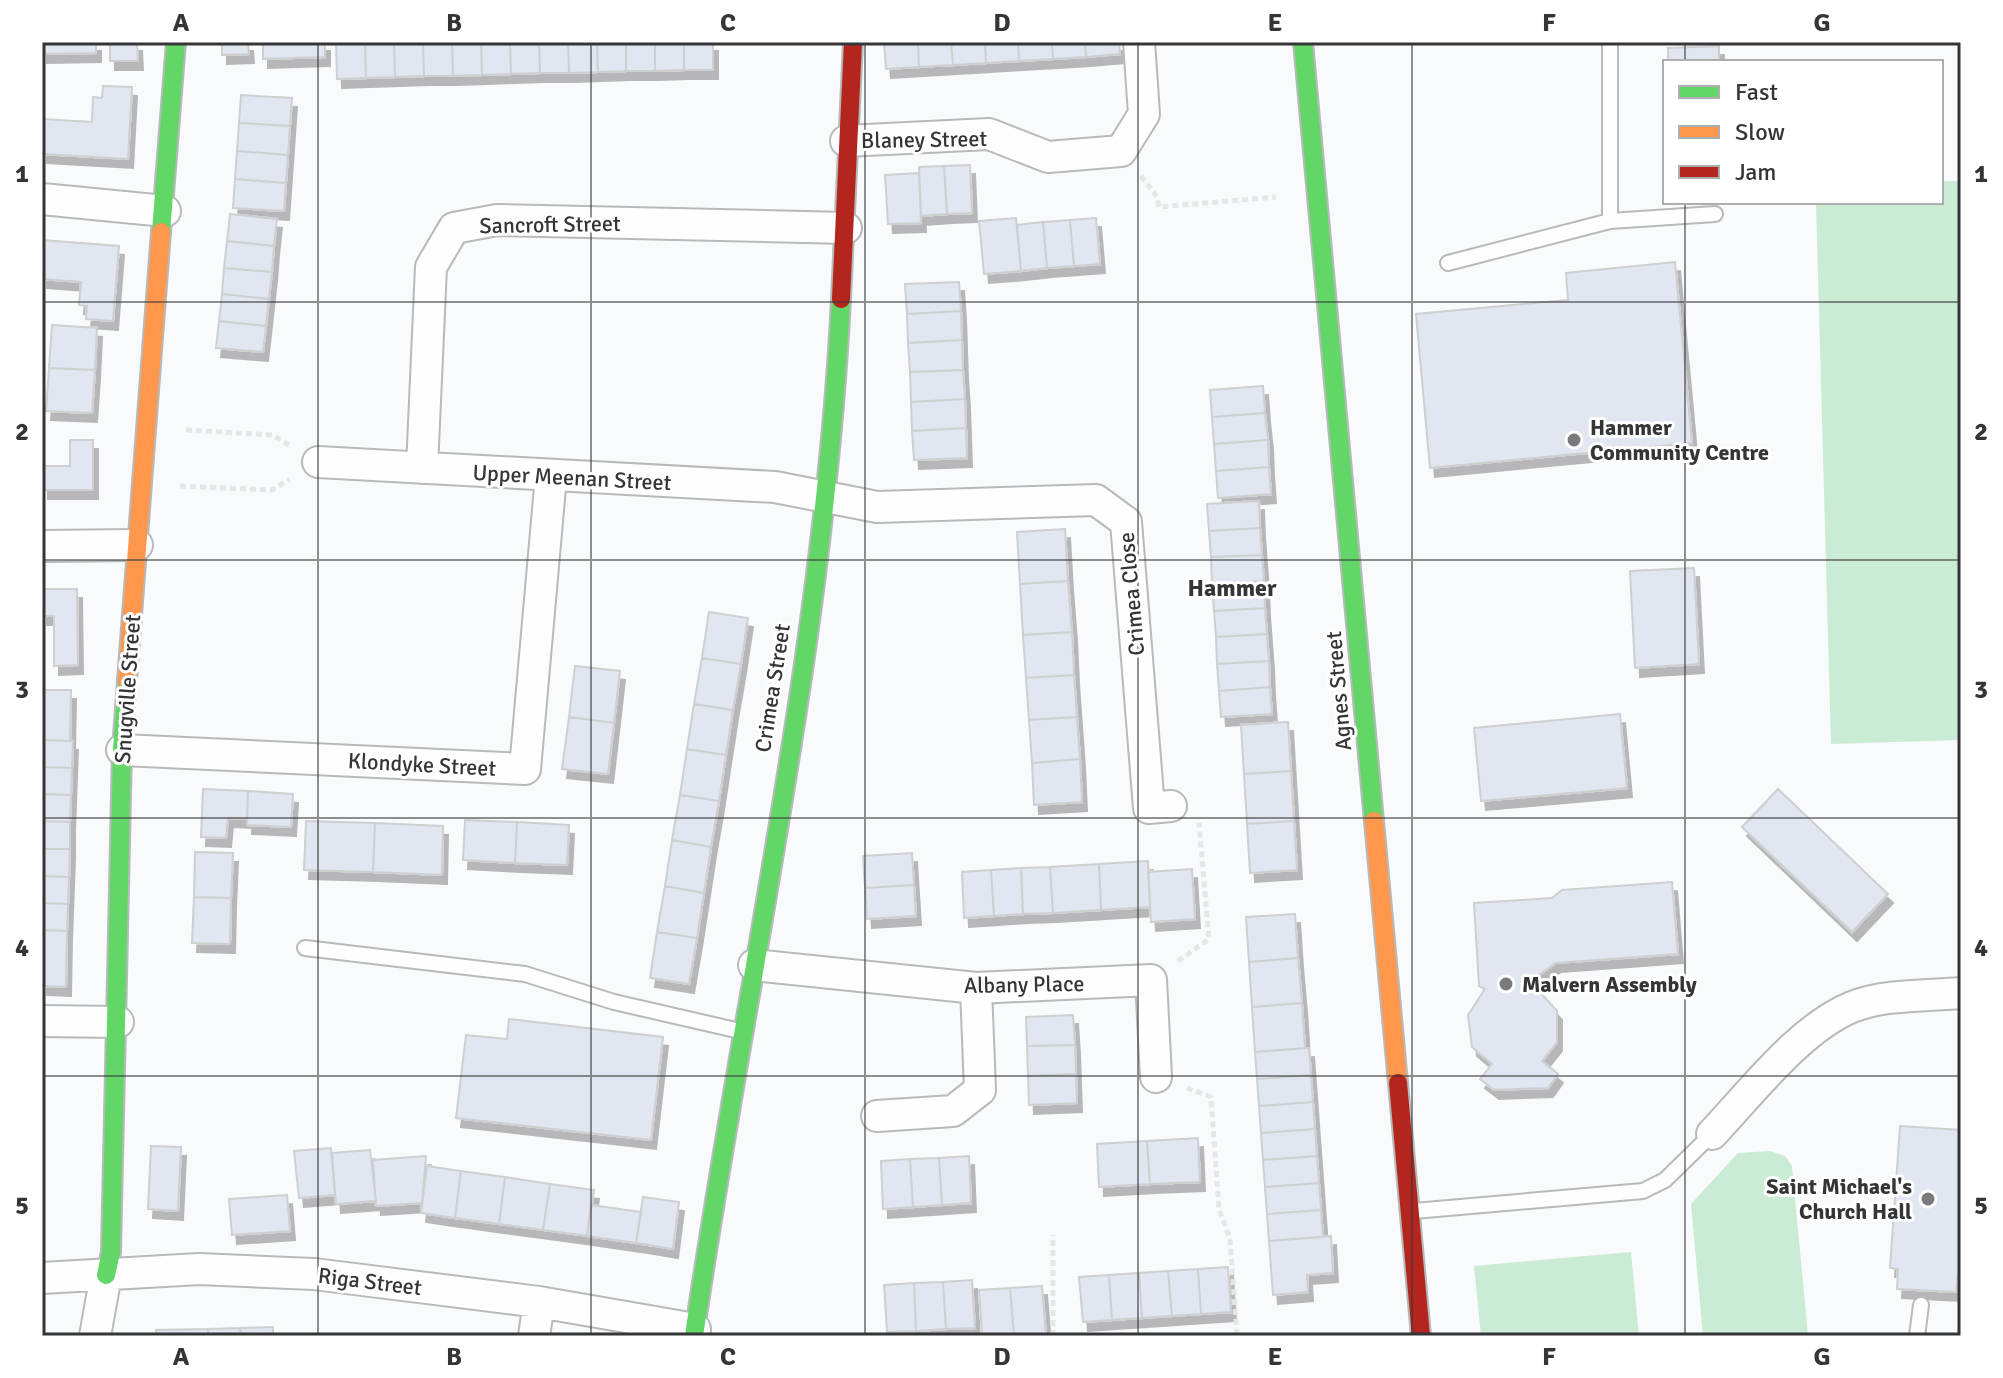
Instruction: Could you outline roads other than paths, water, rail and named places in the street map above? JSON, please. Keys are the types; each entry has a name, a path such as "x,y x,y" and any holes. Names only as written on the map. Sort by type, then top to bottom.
{"street":[{"name":"Snugville Street","path":"95,1332 111,1252 122,750 176,42"},
{"name":"Crimea Street","path":"695,1333 825,499 846,228 846,141 853,42"},
{"name":"Blaney Street","path":"846,141 989,134 1048,157 1121,151 1144,114 1139,42"},
{"name":"Agnes Street","path":"1303,42 1421,1336"},
{"path":"42,199 165,211"},
{"name":"Sancroft Street","path":"422,468 431,267 454,228 497,220 846,228"},
{"name":"Upper Meenan Street","path":"318,462 775,487 825,499"},
{"name":"Klondyke Street","path":"122,750 525,769 551,476"},
{"name":"Crimea Close","path":"825,499 877,507 1096,500 1126,522 1149,808 1171,806"},
{"path":"42,546 137,545"},
{"name":"Albany Place","path":"754,965 976,988 1151,980 1156,1077"},
{"path":"877,1116 953,1111 980,1090 976,988"},
{"path":"1712,1134 1814,1029 1852,1007 1961,993"},
{"path":"42,1021 118,1022"},
{"name":"Riga Street","path":"42,1278 199,1269 314,1274 539,1302 695,1333"},
{"path":"534,1336 539,1302"}],"lane":[{"path":"1610,42 1610,221"},
{"path":"1448,263 1610,221 1715,214"},
{"path":"305,948 525,974 614,1002 742,1032"},
{"path":"1410,1212 1643,1191 1665,1180 1712,1134"},
{"path":"1917,1336 1921,1305"}],"place":[{"name":"Hammer Community Centre","path":"1574,440"},
{"name":"Malvern Assembly","path":"1506,984"},
{"name":"Saint Michael's Church Hall","path":"1928,1199"}],"district":[{"name":"Hammer","path":"1232,588"}]}
